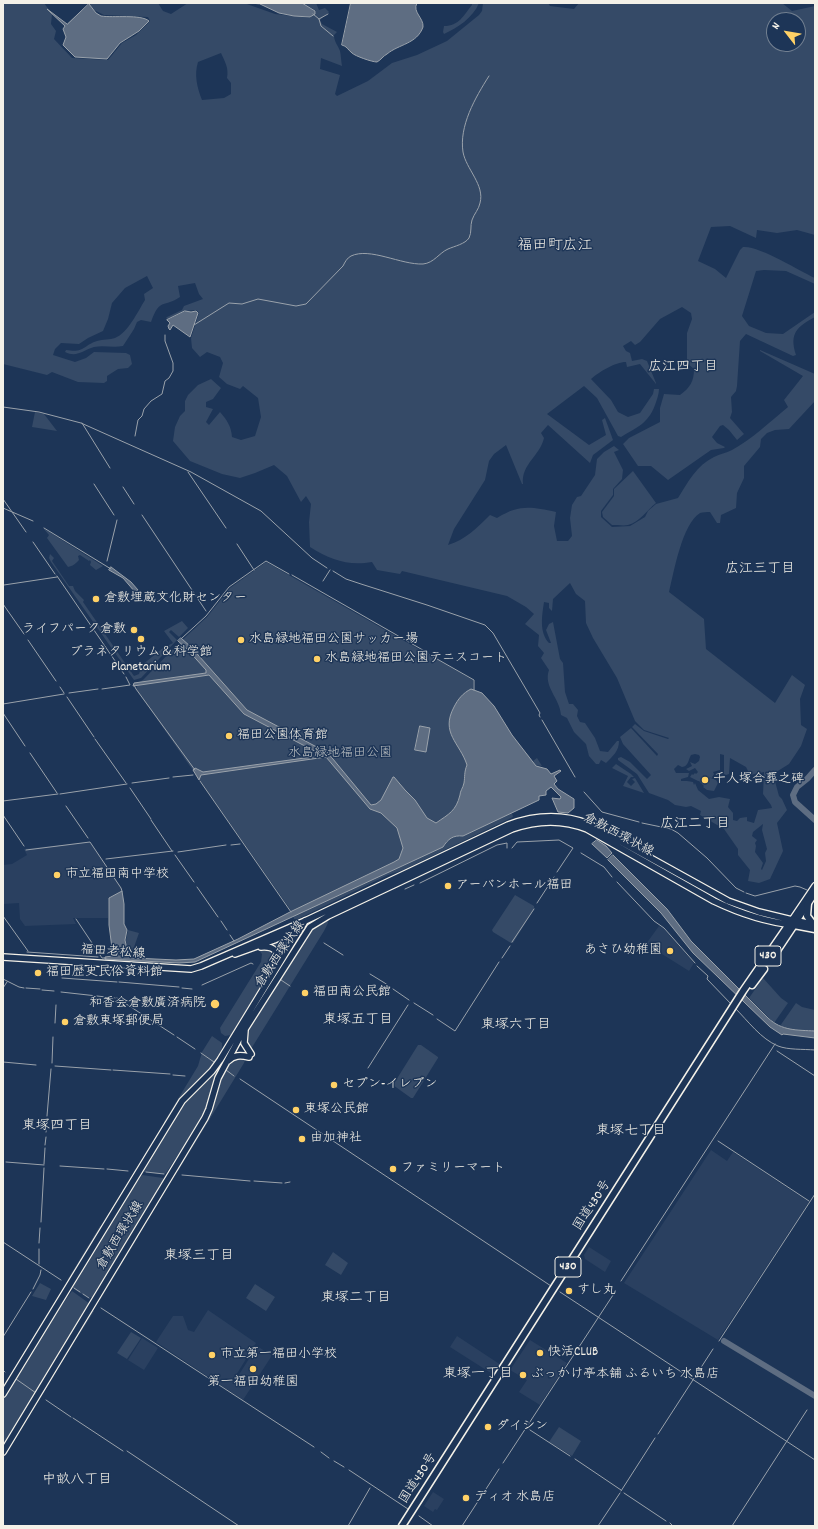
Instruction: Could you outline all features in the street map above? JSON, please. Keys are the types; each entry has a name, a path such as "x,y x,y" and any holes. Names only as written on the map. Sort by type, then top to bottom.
{"highway":[{"path":"808,903 807,916 814,926"},
{"path":"793,923 814,926"},
{"name":"国道430号","path":"406,1526 740,999 793,923"},
{"name":"国道430号","path":"402,1526 735,1008"}],"main road":[{"name":"倉敷西環状線","path":"3,1394 182,1101 212,1071 220,1060 271,976 294,934 301,928 305,921 508,825 531,818 551,816 574,819 589,824 728,901 793,923"},
{"name":"倉敷西環状線","path":"3,1452 205,1118 218,1078 225,1064 246,1026 252,1019 310,927 324,918 512,829 531,823 548,821 568,823 591,832 726,907 757,918 793,923"},
{"path":"793,923 815,886"},
{"path":"793,923 815,893"},
{"path":"301,928 324,918"},
{"name":"福田老松線","path":"3,957 190,968 200,966 305,921"},
{"path":"277,933 286,932 294,934 297,941 293,952"},
{"name":"福田老松線","path":"219,957 254,948 294,934"},
{"path":"254,948 269,946 276,950 278,960 271,976"},
{"path":"225,1064 233,1057 238,1055 250,1056 244,1043 246,1026"}],"shaded area":[{"path":"250,3 302,3 315,11 315,14 310,17 294,16 279,13 260,4"},
{"path":"351,3 417,3 416,9 422,21 423,27 417,37 384,56 377,62 368,60 354,54 342,45"},
{"path":"89,4 96,13 101,16 133,17 149,21 139,31 120,43 107,59 75,57 63,45 66,37 63,29 65,26 47,9 67,24"},
{"path":"185,311 196,311 198,313 190,337 173,325 170,330 168,326 170,323 167,320"},
{"path":"111,567 131,582 138,590 135,592 123,578 109,570"},
{"path":"181,638 191,647 247,710 328,753 371,805 376,804 381,800 394,777 415,800 427,818 436,823 454,809 464,785 467,765 450,731 450,716 459,699 471,689 482,693 494,706 512,735 536,766 547,769 551,774 560,770 561,771 554,776 557,781 554,784 558,789 574,799 574,808 568,813 558,812 552,798 560,799 561,797 551,787 546,791 546,795 539,796 539,800 463,836 454,837 443,847 195,962 179,963 105,959 105,957 113,956 109,925 109,898 122,891 124,904 124,924 127,930 125,940 128,954 134,958 176,960 194,959 238,939 394,862 399,859 403,848 397,828 381,813 370,809 326,757 201,775 199,780 193,770 195,768 203,772 319,756 320,754 244,714 209,675 133,686 134,683 206,673 206,670 178,641"},
{"path":"420,726 430,728 426,752 415,750"},
{"path":"597,840 606,846 612,853 607,858 592,844"},
{"name":"市立福田南中学校","path":"90,842 122,891 109,898 108,918 73,918 76,924 25,926 20,919 19,903 3,904 3,865 12,864 27,855 24,849"},
{"path":"613,855 667,909 691,941 768,1018 784,1028 815,1031 815,1038 782,1035 770,1027 693,953 661,913 608,860"},
{"name":"あさひ幼稚園","path":"659,926 663,928 694,963 689,971 646,944"},
{"path":"711,1150 727,1161 733,1152 809,1202 718,1340 624,1283"},
{"path":"589,1247 611,1261 605,1272 585,1259 584,1255"},
{"name":"市立第一福田小学校","path":"208,1310 256,1343 233,1380 235,1381 257,1346 271,1355 243,1400 156,1342 173,1316 183,1316 188,1330 194,1332"},
{"path":"457,1336 501,1365 494,1375 450,1347"},
{"path":"142,1338 158,1348 144,1370 128,1360"},
{"path":"530,1340 567,1363 540,1405 519,1392 527,1380 510,1370"},
{"path":"433,1492 444,1499 437,1510 435,1509 433,1512 424,1506"}],"green space":[{"path":"3,3 44,3 52,14 51,24 56,31 54,39 72,58 108,60 122,43 136,35 150,21 148,17 104,15 92,9 88,3 158,3 163,11 171,14 188,3 244,3 275,14 310,18 316,11 303,3 316,3 319,10 325,8 329,12 320,20 322,24 337,32 334,37 340,51 342,66 321,58 320,69 340,75 335,94 337,96 368,81 392,63 417,55 447,41 479,15 482,11 483,3 548,3 550,6 574,9 579,3 782,3 792,11 815,6 815,235 797,230 777,233 757,230 756,238 730,226 711,227 698,261 715,269 726,278 740,250 743,247 750,247 779,259 815,278 815,284 786,271 756,271 742,316 749,326 766,333 783,334 815,312 815,317 803,324 796,332 793,341 796,355 793,356 746,334 740,341 737,386 736,391 731,397 732,412 730,418 744,434 737,440 723,425 720,426 712,437 717,443 725,447 711,450 668,480 651,466 638,466 623,444 629,438 660,422 660,408 664,394 680,395 689,387 692,381 694,369 687,363 687,333 692,319 691,313 682,307 660,319 640,342 635,345 631,341 623,346 626,351 630,353 632,361 642,359 647,361 656,384 640,364 627,367 626,362 622,362 607,368 591,379 611,400 618,412 628,417 640,413 653,394 654,389 659,389 655,405 649,417 621,437 618,436 597,398 584,386 547,414 589,445 606,435 602,420 605,418 613,440 593,455 590,463 548,425 541,433 544,438 542,444 525,471 523,484 506,445 494,454 489,461 485,480 454,529 448,545 466,536 490,515 497,518 512,510 526,508 556,512 554,526 557,541 568,541 572,536 570,518 572,505 577,497 581,496 595,475 597,459 604,452 614,446 619,450 614,452 623,470 622,479 613,489 613,495 601,511 601,517 612,527 630,526 645,517 648,511 656,504 678,498 693,474 708,460 732,450 746,441 788,407 784,400 803,376 760,350 815,374 815,401 789,429 775,430 767,433 761,439 760,447 744,466 744,478 737,493 736,508 721,515 720,523 717,523 710,512 700,513 688,527 676,561 669,592 704,619 706,649 775,703 792,675 805,685 800,699 801,725 807,729 801,746 789,764 773,774 779,796 787,810 777,823 783,851 770,879 759,883 748,881 750,870 738,855 738,849 724,829 700,815 701,811 691,806 686,807 675,805 668,800 649,793 637,774 618,760 618,758 621,757 630,762 647,779 651,775 623,744 620,737 631,728 657,756 658,754 632,727 635,724 644,731 668,739 669,738 644,730 635,721 617,678 593,638 586,623 585,601 576,594 570,583 553,599 552,611 549,608 549,603 544,602 542,629 546,639 549,643 551,643 546,630 549,624 553,622 560,659 563,663 565,692 569,704 573,704 578,710 577,716 580,722 585,723 595,738 600,751 608,752 617,741 619,741 617,751 606,763 601,760 599,764 596,764 589,756 586,744 574,732 567,718 561,715 558,703 548,682 549,670 541,658 544,653 538,646 539,635 525,624 534,614 526,607 507,596 402,571 400,574 377,570 372,562 355,563 333,559 310,547 309,522 311,504 306,496 301,502 287,476 274,465 240,478 222,474 190,461 173,441 175,427 180,416 185,411 185,401 188,395 198,385 211,379 221,388 213,399 206,402 206,407 213,409 206,422 209,425 220,412 228,423 232,437 241,440 255,436 261,417 258,398 243,386 240,389 227,384 219,377 223,363 220,357 207,352 200,357 192,348 191,338 199,313 196,310 185,311 168,319 166,318 182,310 184,306 203,299 199,294 195,283 178,286 180,297 160,306 154,314 151,322 141,320 137,322 123,346 94,347 77,354 69,354 65,352 66,350 80,350 97,341 115,338 124,332 145,300 144,294 153,288 147,276 125,288 112,303 103,331 79,344 61,343 55,349 53,355 75,362 86,358 94,352 126,353 130,355 132,364 128,368 118,369 107,376 107,381 104,383 78,382 52,372 47,375 3,364","holes":["221,53 227,68 227,78 231,83 231,94 224,98 202,100 196,72 198,62","720,754 724,755 724,774 726,775 729,774 730,758 746,767 750,775 764,772 763,794 772,808 758,810 754,823 747,821 747,817 740,818 737,821 733,820 733,813 728,807 730,799 719,797 709,799 698,790 695,783 694,785 693,782 681,781 681,779 688,777 689,773 676,773 674,769 678,765 682,767 686,765 691,755 699,755 699,761 695,764 690,762 692,766 686,769 689,771 695,768 698,772 696,774 692,774 690,777 699,781 707,790 714,791 718,783 716,780 708,777 712,778 714,774 713,772 720,770","763,824 762,830 767,849 765,853 766,861 762,870 763,863 755,852 755,843 757,840 752,836 753,832"]},
{"path":"472,3 479,3 469,18 459,26 444,34 444,26 449,26 460,20"},
{"path":"35,412 44,414 57,431 32,427"},
{"path":"633,471 656,503 640,519 632,523 626,525 612,525 603,517 602,512 614,496 614,489"},
{"path":"43,528 103,566 96,570 90,565 90,560 89,561 80,555 78,556 79,560 74,565 68,567 47,538 49,535"},
{"path":"50,554 54,558 52,561 69,586 73,586 75,591 84,600 83,602 134,676 139,674 142,665 163,648 173,643 164,631 182,621 188,628 179,637 171,630 169,632 177,640 141,678 134,680 51,562 49,558"},
{"name":"水島緑地福田公園","path":"266,562 473,680 473,689 491,703 512,736 534,763 533,761 537,758 542,766 535,765 547,769 557,781 546,791 546,795 539,796 539,800 512,813 513,817 298,919 294,919 292,912 136,689 139,682 143,680 207,617 230,588"},
{"path":"616,764 634,777 631,777 627,782 631,786 635,782 632,779 635,778 644,793 623,786 628,776 612,768"},
{"path":"515,895 534,906 534,909 513,943 511,943 492,930"},
{"path":"327,920 328,923 324,931 251,1049 246,1043 247,1034 308,934 314,928"},
{"path":"128,930 139,933 133,950 127,949 126,940"},
{"path":"292,935 294,936 281,955 271,946 271,945"},
{"path":"266,948 274,950 276,962 231,1035 225,1036 221,1033 220,1028 261,962 262,954 258,949"},
{"path":"763,978 781,998 788,1003 774,1023 749,998"},
{"path":"796,1003 802,1007 815,1010 815,1031 791,1030 780,1026"},
{"path":"212,1036 222,1043 218,1058 213,1066 180,1100 164,1124 198,1066 202,1052"},
{"path":"418,1045 421,1045 438,1058 413,1098 411,1098 393,1085"},
{"path":"230,1051 207,1108 184,1150 179,1153 166,1173 144,1172 143,1169 185,1101 210,1076"},
{"path":"242,1058 245,1060 244,1063 178,1171 209,1117 224,1073 232,1060"},
{"path":"142,1175 163,1178 164,1181 104,1279 92,1297 88,1298 72,1286 123,1202"},
{"path":"100,1226 102,1226 69,1280 68,1279"},
{"path":"137,1236 138,1237 100,1300 98,1299"},
{"path":"333,1252 348,1263 341,1275 325,1265"},
{"path":"40,1283 51,1289 46,1300 32,1296"},
{"path":"255,1284 275,1297 266,1311 246,1298"},
{"path":"72,1291 90,1304 3,1447 3,1400 56,1313"},
{"path":"92,1310 94,1311 58,1368 58,1367"},
{"path":"131,1332 141,1338 127,1359 117,1353"},
{"path":"52,1375 54,1376 14,1440 14,1439"},
{"path":"559,1427 581,1441 572,1456 549,1442"}],"waterway":[{"path":"313,14 319,19 321,26 333,36"},
{"path":"319,19 328,14"},
{"path":"194,325 229,303 242,304 258,299 296,306 306,304 351,256 367,254 414,264 423,264 430,262 448,249 467,240 469,238 472,220 479,205 481,196 478,183 463,152 463,132 469,112 489,76"},
{"path":"135,436 138,420 142,416 144,409 151,401 162,394 165,381 169,378 173,371 173,363 165,341 165,335"},
{"path":"3,407 39,412 81,423 191,472 261,511 312,558 327,568"},
{"path":"82,423 110,468"},
{"path":"188,472 226,528"},
{"path":"94,484 114,515"},
{"path":"123,487 134,504"},
{"path":"3,499 26,532"},
{"path":"3,508 33,521"},
{"path":"142,515 206,611"},
{"path":"107,561 117,520"},
{"path":"44,528 111,569"},
{"path":"33,542 55,574"},
{"path":"237,544 254,570"},
{"path":"182,638 206,616 229,587 266,561 289,574"},
{"path":"323,581 330,570"},
{"path":"333,571 346,579 485,625 493,633 540,713 540,717"},
{"path":"292,575 428,653"},
{"path":"57,576 124,674"},
{"path":"4,585 57,577"},
{"path":"3,604 24,634"},
{"path":"28,640 56,681"},
{"path":"430,655 474,680 474,690"},
{"path":"102,689 130,685 126,677"},
{"path":"134,685 195,770"},
{"path":"60,687 64,693"},
{"path":"69,693 98,689"},
{"path":"3,704 64,694"},
{"path":"67,697 94,737"},
{"path":"3,713 25,746"},
{"path":"542,720 575,777"},
{"path":"95,739 126,783"},
{"path":"30,753 57,793"},
{"path":"815,770 797,787 793,795 795,802 815,820"},
{"path":"173,777 193,775"},
{"path":"132,783 169,778"},
{"path":"200,781 291,912"},
{"path":"60,794 127,784"},
{"path":"130,788 151,819"},
{"path":"584,792 602,812 639,822"},
{"path":"3,801 58,794"},
{"path":"66,806 88,838"},
{"path":"3,815 24,846"},
{"path":"151,820 172,851"},
{"path":"642,823 671,829 678,833 707,858 736,888 744,892"},
{"path":"512,848 517,842 559,840 573,848 557,872"},
{"path":"26,850 90,842 122,891"},
{"path":"420,883 497,845 507,843 507,848"},
{"path":"231,845 240,844"},
{"path":"178,852 226,845"},
{"path":"106,859 173,851"},
{"path":"581,853 604,867 612,877"},
{"path":"175,855 194,882"},
{"path":"537,903 554,877"},
{"path":"617,882 654,921 664,928 695,963"},
{"path":"405,889 414,885"},
{"path":"746,893 755,896 795,886 807,890"},
{"path":"197,887 218,917"},
{"path":"512,942 534,909"},
{"path":"3,916 28,951"},
{"path":"76,919 102,958 106,958"},
{"path":"221,921 227,930"},
{"path":"230,935 234,941"},
{"path":"324,943 343,955"},
{"path":"502,958 510,946"},
{"path":"27,952 98,957"},
{"path":"437,1019 455,1031 499,962"},
{"path":"202,985 251,963 253,964"},
{"path":"697,966 708,976 707,979 732,1005"},
{"path":"261,969 268,973"},
{"path":"370,974 388,985"},
{"path":"62,978 117,982"},
{"path":"3,979 24,988"},
{"path":"281,980 290,986"},
{"path":"3,988 7,982"},
{"path":"119,982 179,987"},
{"path":"26,988 40,989"},
{"path":"182,988 192,989"},
{"path":"393,989 409,1000"},
{"path":"42,990 54,991"},
{"path":"61,992 115,998"},
{"path":"117,998 174,1035"},
{"path":"414,1003 433,1015"},
{"path":"55,1023 56,1005"},
{"path":"368,1068 408,1005"},
{"path":"735,1008 760,1034 772,1043 786,1048 815,1050"},
{"path":"52,1063 53,1037"},
{"path":"177,1037 195,1049"},
{"path":"621,1281 775,1044"},
{"path":"777,1051 815,1076"},
{"path":"201,1053 214,1062"},
{"path":"3,1062 36,1065"},
{"path":"55,1066 111,1070"},
{"path":"47,1116 51,1069"},
{"path":"113,1070 170,1074"},
{"path":"226,1070 234,1076"},
{"path":"173,1075 185,1076"},
{"path":"240,1079 551,1286"},
{"path":"46,1132 47,1121"},
{"path":"45,1145 46,1137"},
{"path":"718,1141 809,1201"},
{"path":"44,1164 45,1148"},
{"path":"6,1162 44,1165"},
{"path":"60,1166 104,1169"},
{"path":"41,1222 44,1168"},
{"path":"107,1169 128,1171"},
{"path":"146,1172 164,1174"},
{"path":"182,1175 250,1181"},
{"path":"254,1181 282,1183"},
{"path":"285,1183 290,1182"},
{"path":"719,1341 815,1194"},
{"path":"39,1243 40,1228"},
{"path":"3,1242 61,1280"},
{"path":"39,1249 39,1264"},
{"path":"33,1289 41,1270"},
{"path":"74,1288 80,1292"},
{"path":"3,1337 31,1292"},
{"path":"560,1292 815,1460"},
{"path":"503,1463 615,1292"},
{"path":"83,1294 89,1298"},
{"path":"101,1308 314,1447"},
{"path":"724,1341 815,1396"},
{"path":"658,1434 713,1349"},
{"path":"16,1379 36,1393"},
{"path":"46,1400 71,1417"},
{"path":"732,1526 807,1410"},
{"path":"73,1418 123,1451"},
{"path":"530,1430 570,1456"},
{"path":"621,1491 655,1438"},
{"path":"127,1451 239,1526"},
{"path":"321,1452 329,1458"},
{"path":"575,1459 621,1490"},
{"path":"334,1461 344,1467"},
{"path":"462,1526 499,1469"},
{"path":"349,1470 408,1509"},
{"path":"348,1526 370,1488"},
{"path":"598,1526 620,1493"},
{"path":"624,1493 666,1521"},
{"path":"419,1516 433,1526"},
{"path":"670,1523 673,1526"}],"place":[{"name":"倉敷埋蔵文化財センター","path":"96,599"},
{"name":"ライフパーク倉敷","path":"134,630"},
{"name":"プラネタリウム＆科学館 Planetarium","path":"141,639"},
{"name":"水島緑地福田公園サッカー場","path":"241,640"},
{"name":"水島緑地福田公園テニスコート","path":"317,659"},
{"name":"福田公園体育館","path":"229,736"},
{"name":"千人塚合葬之碑","path":"705,780"},
{"name":"市立福田南中学校","path":"57,875"},
{"name":"アーバンホール福田","path":"448,886"},
{"name":"あさひ幼稚園","path":"670,951"},
{"name":"福田歴史民俗資料館","path":"38,973"},
{"name":"福田南公民館","path":"305,993"},
{"name":"和香会倉敷廣済病院","path":"215,1004"},
{"name":"倉敷東塚郵便局","path":"65,1022"},
{"name":"セブン-イレブン","path":"334,1085"},
{"name":"東塚公民館","path":"296,1110"},
{"name":"由加神社","path":"302,1139"},
{"name":"ファミリーマート","path":"393,1169"},
{"name":"すし丸","path":"569,1291"},
{"name":"快活CLUB","path":"540,1353"},
{"name":"市立第一福田小学校","path":"212,1355"},
{"name":"第一福田幼稚園","path":"253,1369"},
{"name":"ぶっかけ亭本舗 ふるいち 水島店","path":"523,1375"},
{"name":"ダイシン","path":"488,1427"},
{"name":"ディオ 水島店","path":"466,1498"}],"district":[{"name":"福田町広江","path":"555,247"},
{"name":"広江四丁目","path":"683,368"},
{"name":"広江三丁目","path":"760,570"},
{"name":"広江二丁目","path":"695,825"},
{"name":"東塚五丁目","path":"358,1021"},
{"name":"東塚六丁目","path":"516,1026"},
{"name":"東塚四丁目","path":"57,1127"},
{"name":"東塚七丁目","path":"631,1132"},
{"name":"東塚三丁目","path":"199,1257"},
{"name":"東塚二丁目","path":"356,1299"},
{"name":"東塚一丁目","path":"478,1375"},
{"name":"中畝八丁目","path":"77,1481"}]}
